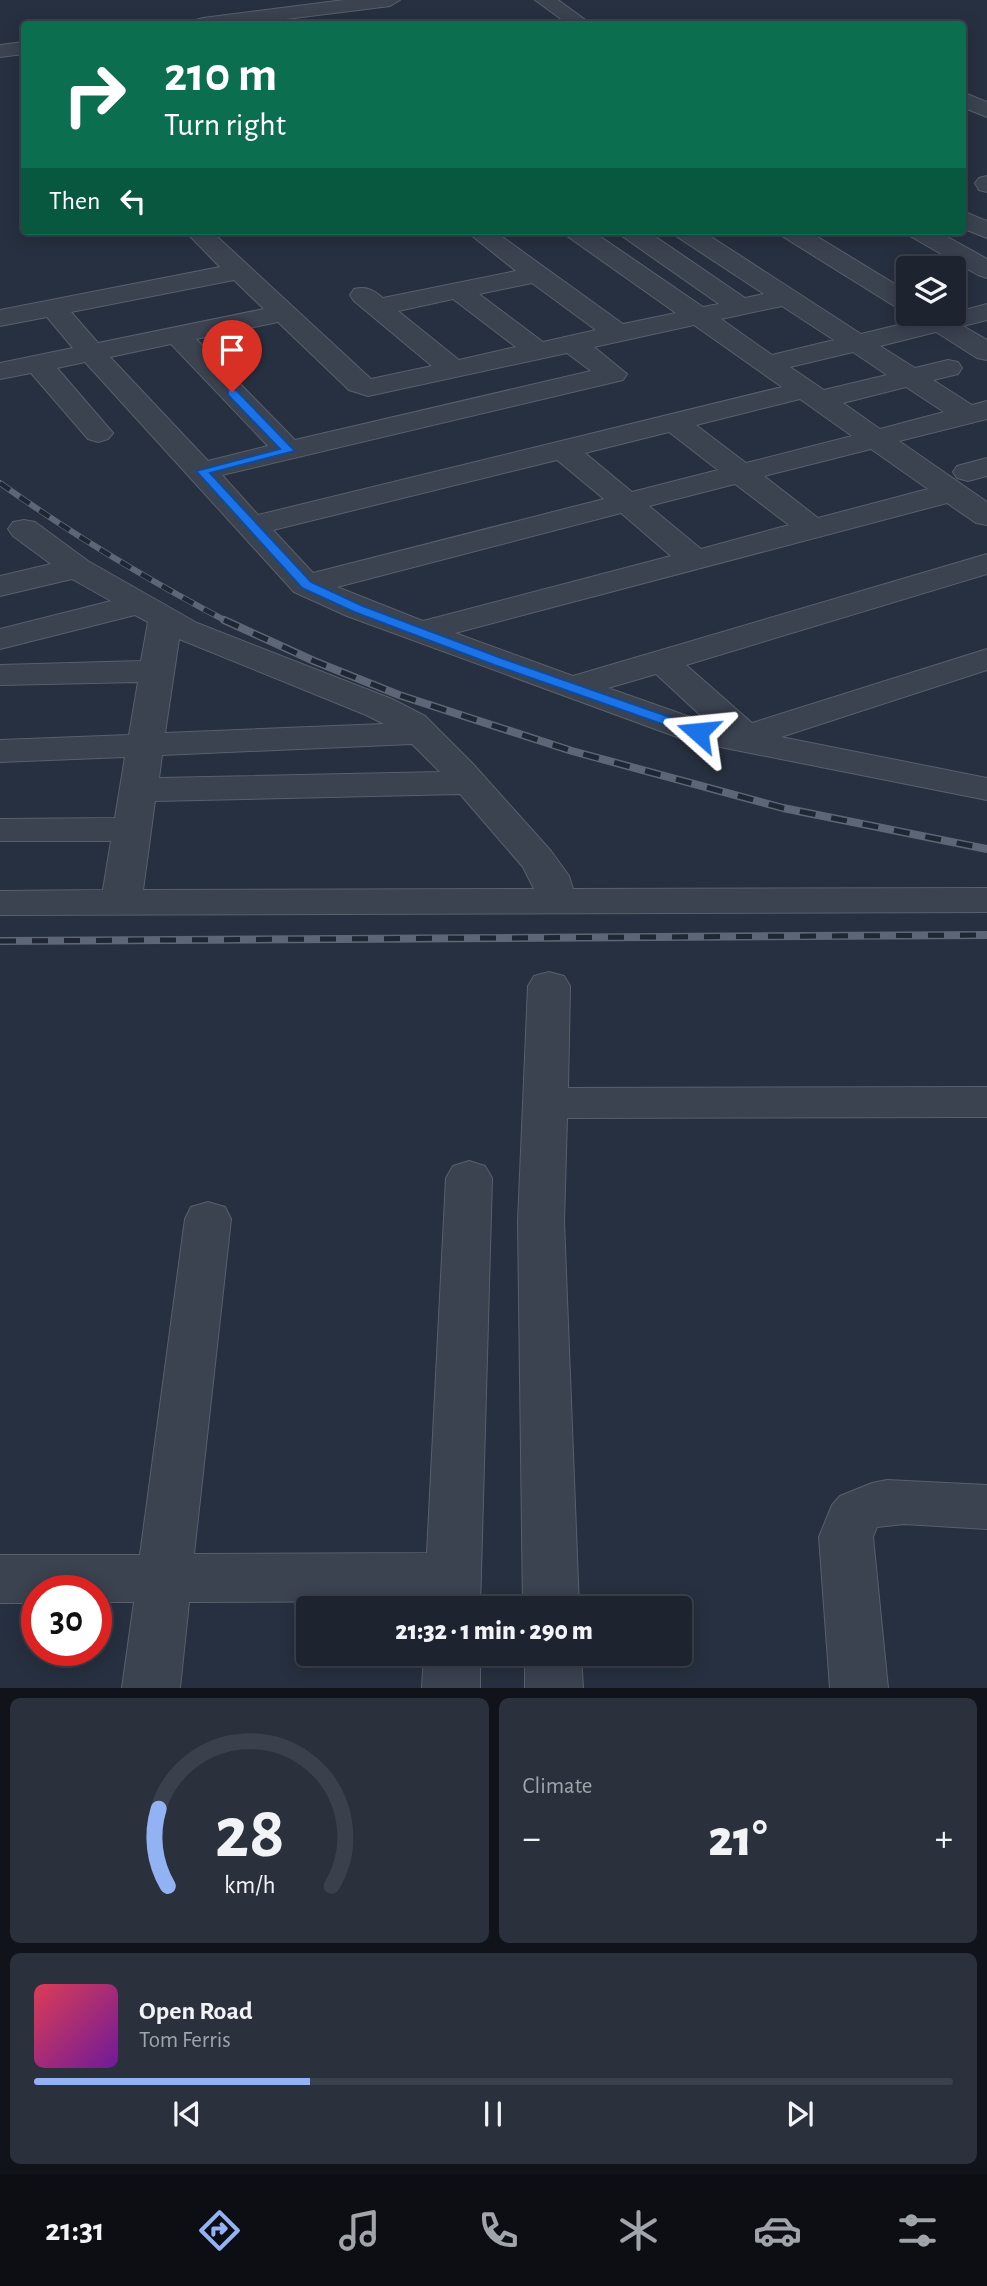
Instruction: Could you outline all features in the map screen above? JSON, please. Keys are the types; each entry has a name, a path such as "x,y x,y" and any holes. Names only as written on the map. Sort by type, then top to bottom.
{"street":[{"path":"226,21 390,0"},
{"path":"545,0 572,21"},
{"path":"0,51 21,48"},
{"path":"966,100 987,110"},
{"path":"966,220 987,231"},
{"path":"201,235 363,386 374,388 785,297"},
{"path":"483,235 619,334"},
{"path":"582,235 876,438 969,477 987,516"},
{"path":"637,235 741,307"},
{"path":"691,235 909,378 977,413"},
{"path":"798,235 896,296"},
{"path":"926,235 987,270"},
{"path":"0,318 239,271"},
{"path":"455,371 368,299 457,290 536,274"},
{"path":"457,290 540,352"},
{"path":"54,308 90,351 306,585 350,606 570,688 698,732 742,738 987,789"},
{"path":"966,314 987,312"},
{"path":"0,371 283,313"},
{"path":"768,364 906,326"},
{"path":"945,326 987,352"},
{"path":"176,334 289,451"},
{"path":"202,471 613,374 575,345"},
{"path":"37,362 97,433"},
{"path":"251,526 674,422 909,378 948,368"},
{"path":"306,585 977,413"},
{"path":"674,422 813,529"},
{"path":"564,450 696,561"},
{"path":"421,632 813,529 969,477"},
{"path":"24,529 77,568 185,629 396,714 422,733 470,783 549,876 554,891 550,902"},
{"path":"570,688 987,564"},
{"path":"0,586 77,568"},
{"path":"0,639 153,611"},
{"path":"121,902 158,671 153,611"},
{"path":"662,661 742,738"},
{"path":"742,738 983,665"},
{"path":"0,675 158,671"},
{"path":"0,751 422,733"},
{"path":"139,790 470,783"},
{"path":"0,830 133,829"},
{"path":"0,903 987,900"},
{"path":"549,986 541,1220 551,1596"},
{"path":"545,1102 987,1102"},
{"path":"0,1579 164,1579 453,1592 469,1178"},
{"path":"151,1688 208,1219"},
{"path":"859,1688 846,1537 851,1520 861,1509 882,1502 987,1507"},
{"path":"452,1666 452,1688"},
{"path":"553,1666 554,1688"}],"railway":[{"path":"0,483 111,556 226,621"},
{"path":"226,621 314,661 399,695 572,751 783,808 987,849"},
{"path":"0,941 987,935"}],"route":[{"path":"232,392 289,451 202,471 306,585 359,609 499,662 698,732"}]}
